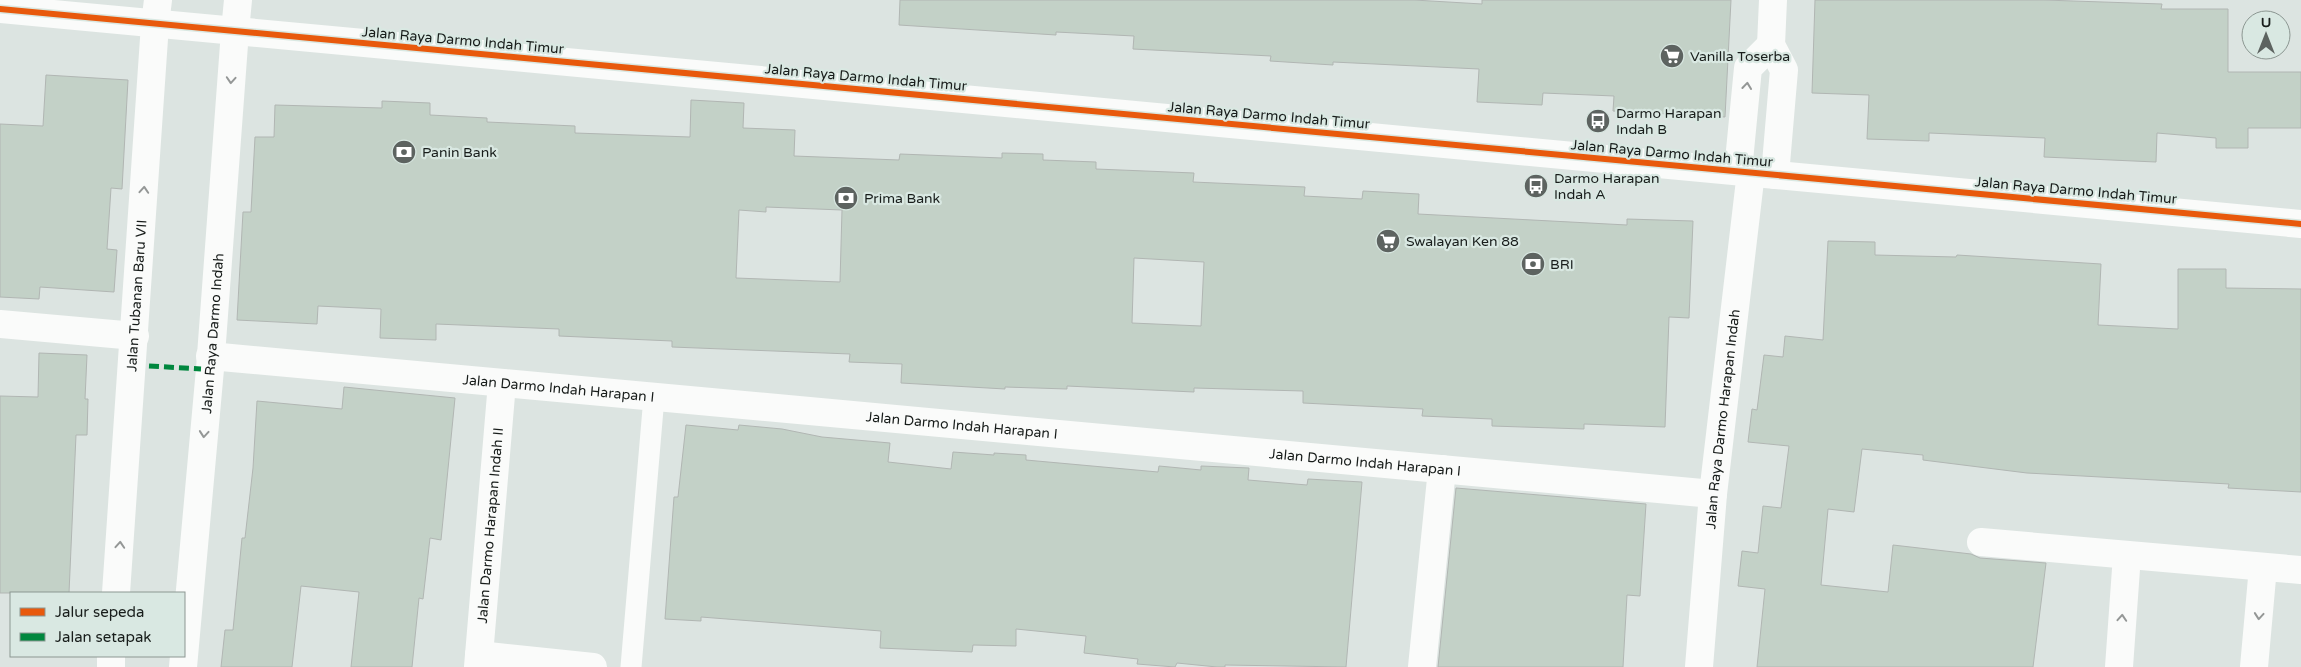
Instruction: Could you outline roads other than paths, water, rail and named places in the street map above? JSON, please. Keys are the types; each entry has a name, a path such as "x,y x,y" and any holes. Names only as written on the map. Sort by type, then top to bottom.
{"street":[{"name":"Jalan Raya Darmo Indah","path":"185,644 238,0"},
{"path":"1755,173 1784,70 1771,46 1773,0"},
{"name":"Jalan Raya Darmo Indah Timur","path":"0,9 156,12 235,31 2301,224"},
{"name":"Jalan Tubanan Baru VII","path":"116,592 156,12"},
{"path":"1755,173 1748,68 1771,46"},
{"name":"Jalan Raya Darmo Harapan Indah","path":"1699,667 1713,494 1755,173"},
{"path":"0,324 135,336"},
{"name":"Jalan Darmo Indah Harapan I","path":"210,356 1713,494"},
{"name":"Jalan Darmo Harapan Indah II","path":"479,661 502,383"},
{"path":"1422,667 1442,470"},
{"path":"1981,542 2301,570"},
{"path":"2119,667 2127,555"},
{"path":"2254,667 2263,567"},
{"path":"479,661 593,667"}],"lane":[{"path":"631,667 654,397"}],"place":[{"name":"Vanilla Toserba","path":"1672,56"},
{"name":"Darmo Harapan Indah B","path":"1598,121"},
{"name":"Panin Bank","path":"404,152"},
{"name":"Darmo Harapan Indah A","path":"1536,186"},
{"name":"Prima Bank","path":"846,198"},
{"name":"Swalayan Ken 88","path":"1388,241"},
{"name":"BRI","path":"1533,264"}]}
